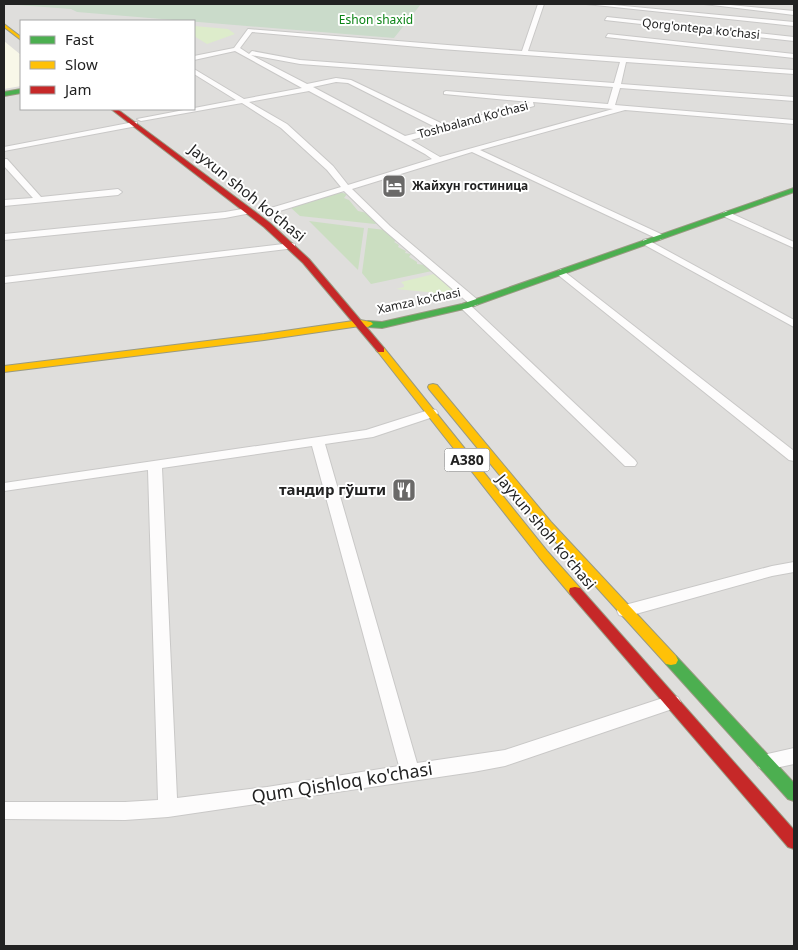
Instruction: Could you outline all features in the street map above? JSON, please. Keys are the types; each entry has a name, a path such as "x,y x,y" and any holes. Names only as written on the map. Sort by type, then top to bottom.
{"main road":[{"path":"5,21 20,29"},
{"path":"5,21 20,38"},
{"path":"4,92 20,90"},
{"name":"Jayxun shoh ko'chasi","path":"116,110 138,122 284,225"},
{"name":"Jayxun shoh ko'chasi","path":"129,110 138,122 292,246 360,323 543,554 794,842"},
{"name":"Xamza ko'chasi","path":"4,369 264,337 360,323 382,326 470,304 726,214 792,193"},
{"path":"370,312 392,338"},
{"name":"Jayxun shoh ko'chasi","path":"423,375 547,525 794,794"}],"street":[{"path":"525,52 541,4"},
{"path":"589,4 794,24"},
{"path":"707,4 761,6 794,12"},
{"path":"605,5 608,45"},
{"path":"725,48 761,6"},
{"name":"Qorg'ontepa ko'chasi","path":"607,19 794,39"},
{"path":"239,50 250,30 442,47 794,72"},
{"path":"608,36 794,56"},
{"path":"239,50 404,139 439,160"},
{"path":"195,58 239,50 300,62 794,99"},
{"path":"611,107 624,59"},
{"path":"195,72 284,126 330,168 346,188 387,228 470,304 630,463"},
{"path":"4,149 307,88 336,80 349,80 442,128"},
{"path":"446,93 794,122"},
{"name":"Toshbaland Koʻchasi","path":"404,139 543,101"},
{"path":"267,212 472,150 626,108"},
{"path":"472,150 660,237"},
{"path":"4,162 38,199"},
{"path":"4,202 118,192"},
{"path":"4,237 225,215 248,211"},
{"path":"726,214 794,245"},
{"path":"646,242 794,324"},
{"path":"4,280 292,246"},
{"path":"561,272 794,457"},
{"path":"4,487 368,434 432,413"},
{"path":"317,441 381,663 410,772"},
{"path":"154,465 168,808"},
{"path":"625,611 772,570 794,567"},
{"name":"Qum Qishloq ko'chasi","path":"4,811 126,811 168,808 473,764 505,758 672,702"},
{"path":"736,775 766,762 794,756"}],"shaded area":[{"path":"4,4 794,4 794,946 4,946"},
{"path":"4,41 20,54 20,86 4,89"}],"green space":[{"name":"Eshon shaxid","path":"4,4 421,4 394,38 195,22 195,20 77,12 71,9"},
{"path":"195,26 228,29 235,34 207,44 195,37"},
{"path":"338,192 347,194 344,198 349,200 358,211 367,213 378,222 375,224 300,216 290,207"},
{"path":"309,221 364,228 358,270"},
{"path":"368,228 385,230 397,240 394,242 399,245 398,247 406,251 405,253 411,254 409,257 417,262 417,264 425,265 432,271 371,284 362,273"},
{"path":"434,274 458,295 396,289 404,287 401,282"}],"traffic: fast":[{"path":"4,94 20,91"},
{"path":"368,324 382,325 465,306 794,190"},
{"path":"671,660 794,794"}],"traffic: slow":[{"path":"4,25 20,38"},
{"path":"4,369 264,337 360,323 368,324"},
{"path":"381,350 543,554 575,591"},
{"path":"433,387 547,525 671,660"}],"traffic: jam":[{"path":"115,110 267,225 306,261 381,350"},
{"path":"575,591 794,842"}],"place":[{"name":"Жайхун гостиница","path":"394,186"},
{"name":"тандир гўшти","path":"404,490"}]}
